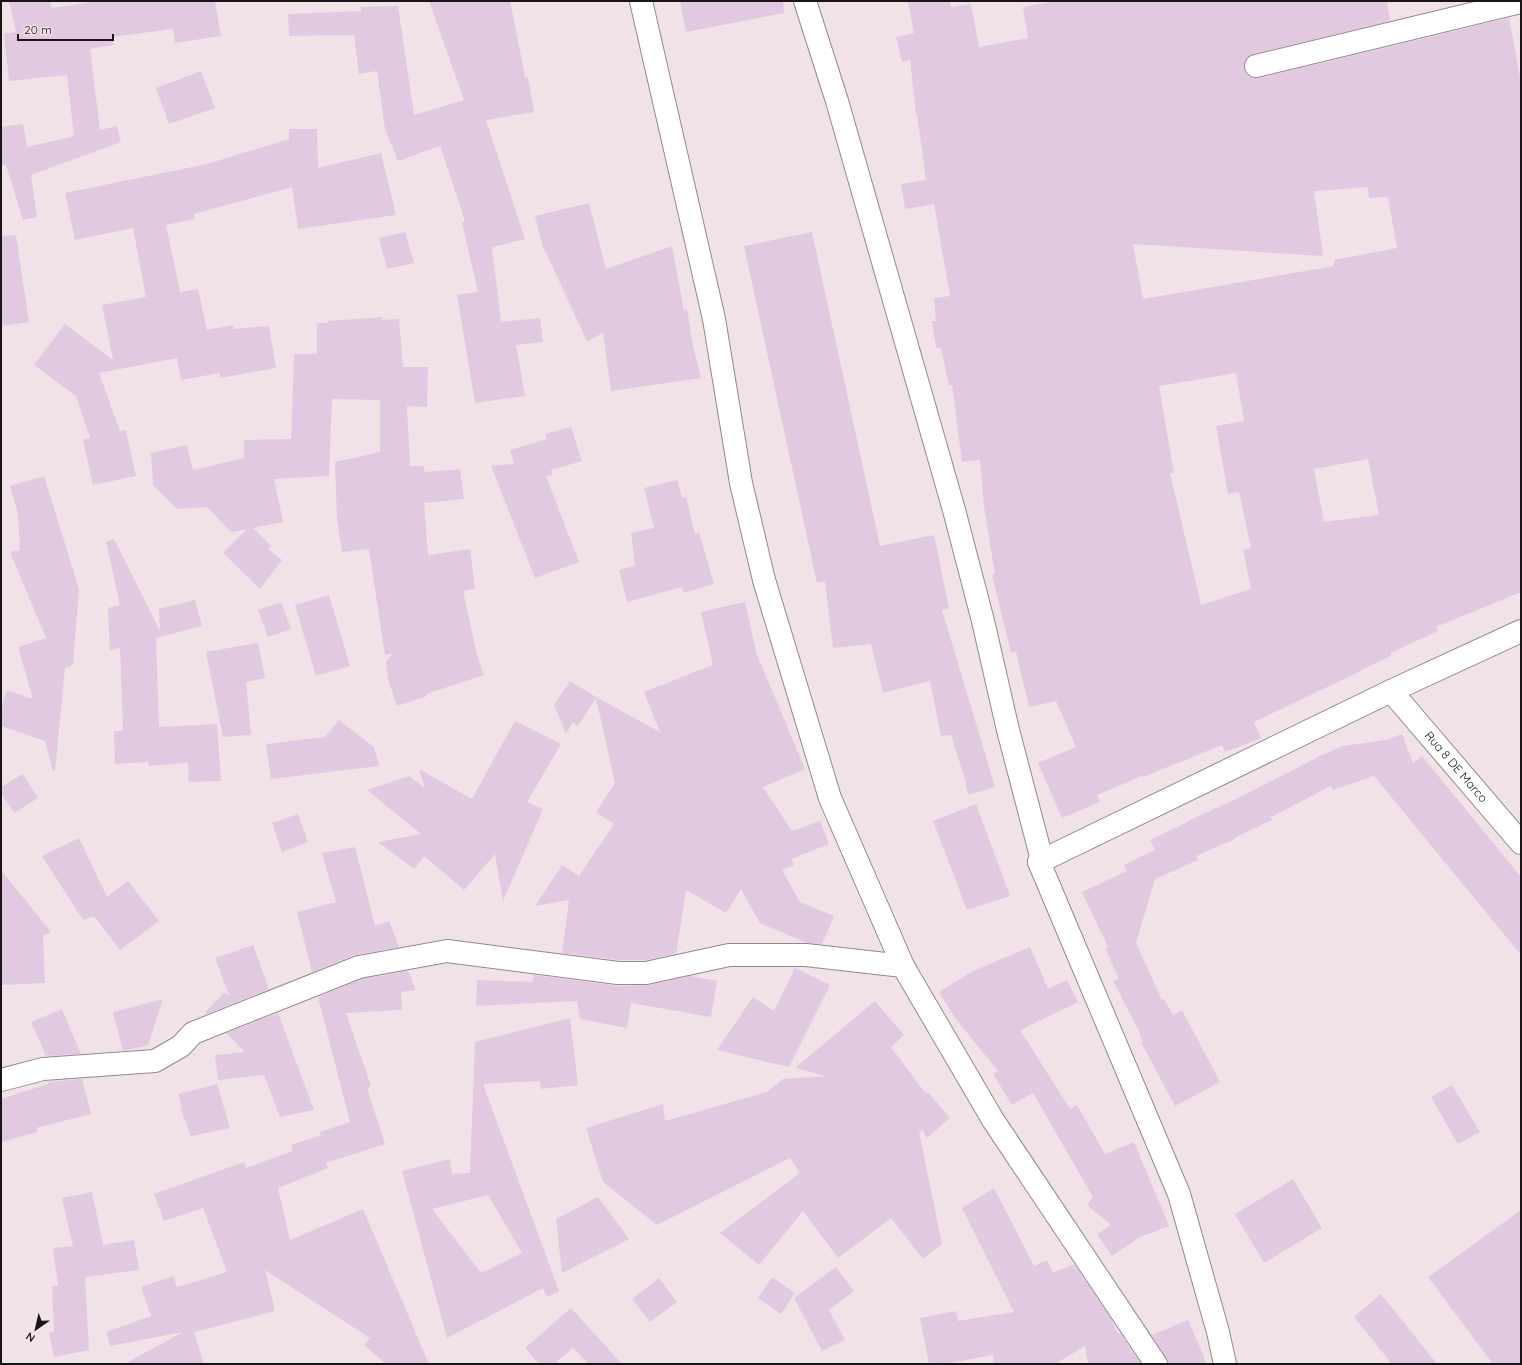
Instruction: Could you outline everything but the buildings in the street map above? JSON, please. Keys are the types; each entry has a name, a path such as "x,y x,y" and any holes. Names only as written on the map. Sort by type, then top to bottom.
{"street":[{"path":"641,1 714,319 741,483 764,580 830,798 903,966 993,1120 1156,1364"},
{"path":"805,1 837,101 954,510 983,621 1008,730 1041,856 1039,862 1179,1194 1218,1332 1225,1364"},
{"path":"1256,66 1521,2"},
{"path":"1039,862 1391,691 1521,631"},
{"name":"Rua 8 DE Marco","path":"1391,691 1521,843"},
{"path":"1,1080 44,1069 155,1061 181,1046 193,1033 359,967 447,951 618,973 646,973 729,955 806,955 903,966"}]}
